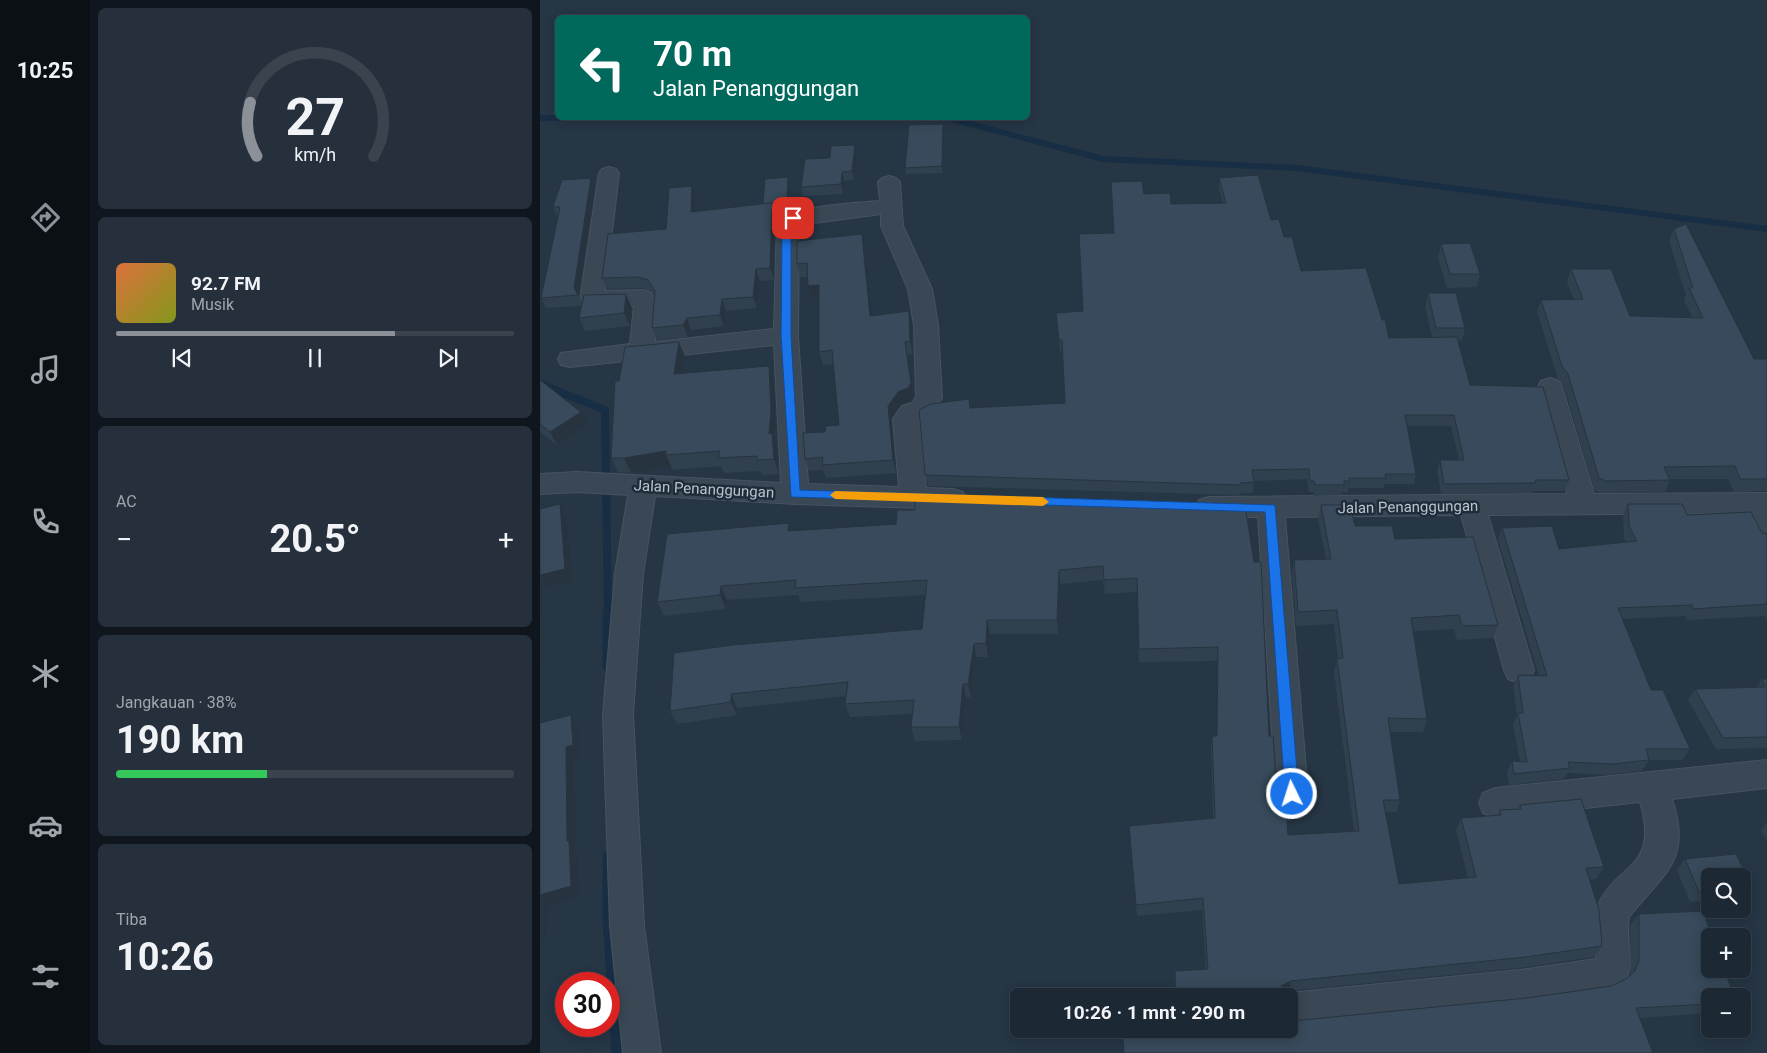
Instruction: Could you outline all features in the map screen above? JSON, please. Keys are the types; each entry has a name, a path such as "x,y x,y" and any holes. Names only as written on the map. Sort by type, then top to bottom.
{"street":[{"path":"609,172 592,299 643,298 646,302 642,351"},
{"path":"889,182 892,226 910,272 920,289 926,325 928,398 921,409 911,412 906,419 913,497"},
{"path":"795,494 786,336 788,222 797,217 891,206"},
{"path":"570,359 786,336"},
{"path":"1550,387 1584,505"},
{"name":"Jalan Penanggungan","path":"540,484 577,482 795,494 982,500"},
{"path":"636,485 618,714 627,926 642,1053"},
{"path":"1758,503 1767,536"},
{"name":"Jalan Penanggungan","path":"1188,506 1271,508 1758,503"},
{"path":"1472,506 1519,670"},
{"path":"1271,508 1292,794"},
{"path":"1495,803 1767,774"},
{"path":"1298,1010 1520,988 1603,977 1611,971 1615,964 1608,931 1612,912 1661,853 1665,840 1663,820 1651,786"}],"building":[{"path":"943,124 942,166 905,168 909,125"},
{"path":"855,145 852,171 842,172 841,184 801,187 805,159 830,158 831,146"},
{"path":"1258,175 1271,220 1279,219 1284,237 1292,237 1301,271 1366,268 1382,320 1385,320 1389,338 1457,337 1470,385 1543,387 1569,480 1535,480 1536,483 1444,484 1440,460 1464,460 1454,415 1405,415 1416,474 1385,474 1386,478 1349,478 1350,481 1344,481 1344,485 1315,485 1314,481 1310,481 1309,469 1252,470 1254,482 1240,483 1240,485 925,475 919,410 931,404 969,399 970,408 1065,403 1062,340 1059,340 1056,313 1083,311 1079,234 1114,233 1111,182 1142,181 1144,194 1170,193 1171,204 1226,203 1219,178"},
{"path":"788,177 787,202 763,204 765,179"},
{"path":"591,178 574,288 578,295 541,298 560,207 553,207 562,180"},
{"path":"692,186 691,212 779,202 772,210 770,268 756,269 753,297 722,299 720,315 687,318 683,325 652,328 655,291 648,280 638,277 602,278 608,234 666,229 669,188"},
{"path":"1686,224 1754,359 1767,359 1767,479 1740,479 1735,466 1664,467 1670,480 1606,481 1599,478 1568,374 1562,366 1541,300 1583,299 1571,269 1611,269 1630,316 1703,318 1689,288 1693,288 1674,229"},
{"path":"862,234 870,316 909,311 910,341 905,342 911,383 908,388 898,392 888,406 893,460 822,465 823,457 805,459 803,433 825,432 826,426 839,425 832,350 819,352 819,285 808,286 807,263 797,264 797,241"},
{"path":"1470,243 1480,274 1450,274 1441,244"},
{"path":"1428,293 1456,293 1465,328 1436,328"},
{"path":"626,294 624,313 579,318 584,295"},
{"path":"679,342 674,374 769,366 771,411 769,434 772,433 774,459 757,460 757,456 718,458 720,451 666,455 666,451 624,458 611,458 615,381 619,381 625,347"},
{"path":"540,380 581,412 550,432 540,424"},
{"path":"915,495 1245,505 1254,562 1261,562 1269,736 1273,736 1276,782 1281,792 1285,794 1288,835 1359,831 1337,659 1343,658 1337,610 1298,612 1294,560 1331,559 1321,505 1350,505 1355,526 1392,526 1395,539 1473,537 1498,625 1462,626 1459,615 1411,618 1427,719 1388,718 1400,800 1383,800 1399,884 1476,877 1461,818 1501,815 1500,810 1521,809 1520,805 1581,799 1604,867 1586,868 1599,910 1602,946 1526,957 1291,981 1281,986 1290,988 1176,988 1175,971 1208,969 1203,898 1136,905 1129,826 1215,818 1212,736 1217,736 1218,647 1139,649 1137,578 1104,580 1103,566 1059,570 1057,620 987,620 986,643 974,644 968,684 963,684 959,727 911,727 914,700 845,704 848,682 731,694 731,702 670,711 674,653 733,645 922,629 927,580 795,588 796,580 721,586 720,595 657,602 667,534 789,523 788,531 896,524 897,510 915,510"},
{"path":"560,504 565,569 540,575 540,509"},
{"path":"1628,504 1682,504 1687,515 1751,512 1762,533 1767,534 1767,604 1693,609 1692,605 1618,608 1651,690 1663,690 1690,749 1646,749 1649,760 1613,764 1568,762 1570,768 1514,774 1512,761 1527,762 1518,713 1523,713 1518,675 1547,676 1502,528 1552,526 1559,549 1637,541 1629,526"},
{"path":"1762,679 1767,679 1767,737 1723,738 1695,689 1765,687"},
{"path":"571,715 573,745 566,747 567,841 569,841 571,886 540,895 540,723"},
{"path":"1736,854 1743,868 1701,868 1701,892 1699,892 1685,859"},
{"path":"1701,911 1701,918 1706,918 1709,928 1701,928 1701,978 1727,978 1731,988 1701,988 1701,1004 1636,1008 1653,1053 1124,1053 1123,1038 1298,1038 1298,1020 1527,998 1611,986 1626,979 1635,971 1639,961 1639,914"}],"waterway":[{"path":"540,118 555,118"},
{"path":"956,120 1103,159 1297,168 1767,229"},
{"path":"540,384 605,410 608,613"},
{"path":"608,613 608,666"},
{"path":"608,856 608,920 617,1053"}],"slow traffic":[{"path":"835,495 1043,502"}],"route":[{"path":"793,218 788,222 787,232 786,336 795,494 1271,508 1292,794"}]}
